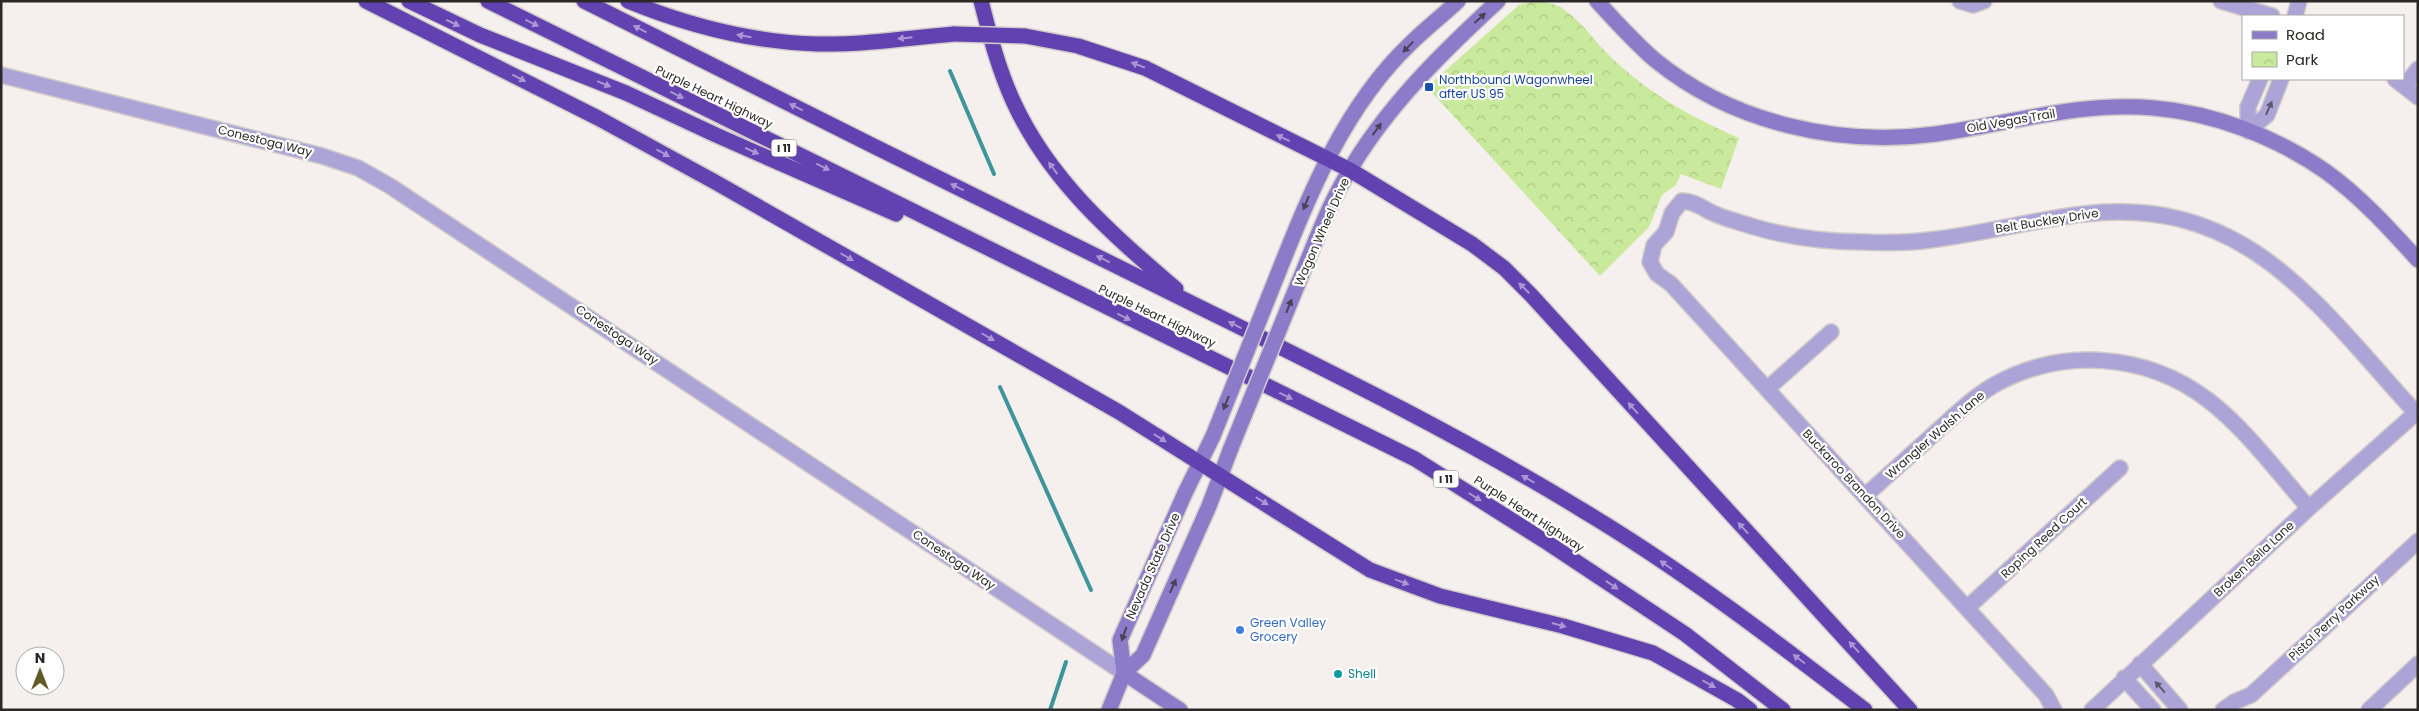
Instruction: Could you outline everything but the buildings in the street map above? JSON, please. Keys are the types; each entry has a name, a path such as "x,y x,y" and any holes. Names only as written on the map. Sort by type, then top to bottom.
{"highway":[{"path":"366,1 598,118 707,177 1120,412 1370,570 1440,596 1563,626 1653,653 1737,700 1750,710"},
{"path":"409,1 480,34 626,93 716,136 1081,296"},
{"name":"Purple Heart Highway","path":"488,1 1081,296 1415,459 1548,543 1685,634 1783,710"},
{"path":"584,1 1193,304 1462,442 1583,510 1643,549 1795,656 1865,710"},
{"path":"628,1 693,25 781,42 857,43 954,34 1025,36 1078,46 1145,68 1350,170 1472,244 1504,268 1531,295 1910,710"},
{"path":"981,1 1002,72 1014,103 1040,151 1084,206 1117,238 1193,304"}],"street":[{"name":"Wagon Wheel Drive","path":"1201,462 1313,186 1327,159 1370,91 1409,45 1458,1"},
{"name":"Wagon Wheel Drive","path":"1221,475 1335,196 1350,170 1400,98 1462,34 1498,1"},
{"name":"Old Vegas Trail","path":"1597,1 1632,39 1657,61 1707,94 1749,113 1788,126 1823,134 1901,138 1937,134 2081,109 2118,107 2154,108 2186,113 2248,131 2293,151 2325,171 2365,204 2418,260"},
{"path":"1960,1 1973,5 1984,1"},
{"path":"2221,1 2269,15"},
{"path":"2295,15 2299,1"},
{"path":"2404,79 2418,69"},
{"name":"Conestoga Way","path":"1,75 322,156 358,168 390,186 506,262 1180,710"},
{"path":"2248,131 2248,107 2260,80"},
{"path":"2248,131 2267,114 2281,80"},
{"path":"2400,82 2418,97"},
{"name":"Belt Buckley Drive","path":"1650,262 1654,244 1666,232 1672,213 1682,201 1691,201 1715,214 1754,227 1827,241 1927,241 2048,220 2112,212 2141,212 2175,218 2194,222 2228,236 2266,258 2289,276 2417,412"},
{"name":"Buckaroo Brandon Drive","path":"1650,262 1656,274 1671,284 1968,608 2046,695 2054,710"},
{"path":"1767,389 1832,332"},
{"name":"Wrangler Walsh Lane","path":"1865,496 1962,409 1994,386 2043,365 2066,361 2092,360 2116,362 2153,371 2171,378 2203,397 2246,437 2309,508"},
{"name":"Broken Bella Lane","path":"2092,710 2124,678 2309,508 2417,412"},
{"name":"Nevada State Drive","path":"1124,673 1120,640 1201,462"},
{"name":"Roping Reed Court","path":"1968,608 2120,468"},
{"name":"Nevada State Drive","path":"1109,710 1124,673 1142,655 1221,475"},
{"name":"Pistol Perry Parkway","path":"2223,710 2251,694 2418,541"},
{"path":"2140,664 2180,710"},
{"path":"2368,710 2418,664"},
{"path":"2124,678 2153,710"},
{"name":"Pistol Perry Parkway","path":"2245,710 2251,694"}],"green space":[{"path":"1530,2 1549,3 1562,8 1573,16 1628,73 1673,105 1739,138 1721,189 1681,174 1676,185 1662,195 1649,227 1600,276 1427,87 1519,5"}],"waterway":[{"path":"950,71 994,174"},
{"path":"1000,387 1091,590"},
{"path":"1050,710 1066,662"}],"place":[{"name":"Northbound Wagonwheel after US 95","path":"1429,87"},
{"name":"Green Valley Grocery","path":"1240,630"},
{"name":"Shell","path":"1338,674"}]}
